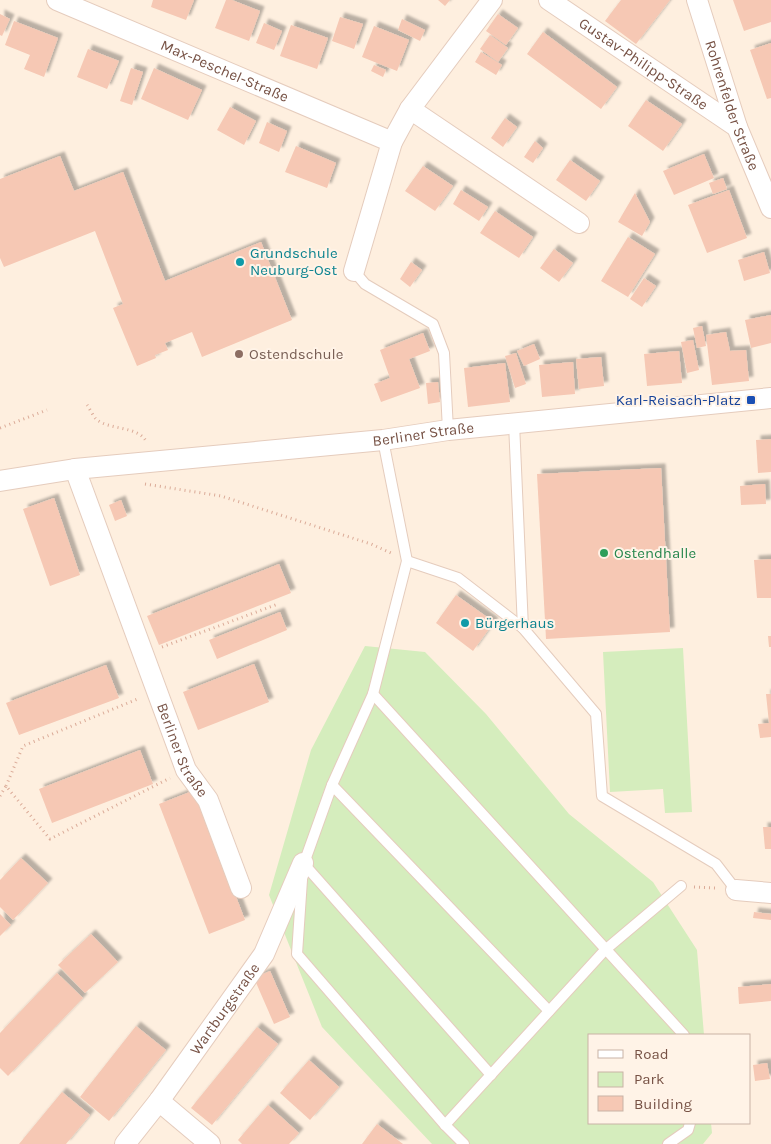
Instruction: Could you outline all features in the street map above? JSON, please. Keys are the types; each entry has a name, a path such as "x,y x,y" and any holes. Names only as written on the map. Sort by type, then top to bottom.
{"street":[{"name":"Max-Peschel-Straße","path":"57,0 392,142"},
{"path":"354,271 392,142 410,109 492,0"},
{"name":"Gustav-Philipp-Straße","path":"549,0 737,127"},
{"name":"Rohrenfelder Straße","path":"698,0 737,127 771,208"},
{"path":"410,109 579,223"},
{"name":"Berliner Straße","path":"0,481 76,469 383,440 448,430 771,398"},
{"name":"Berliner Straße","path":"76,469 186,770 208,800 241,888"},
{"name":"Wartburgstraße","path":"125,1144 159,1101 264,954 304,863"},
{"path":"736,890 771,892"},
{"path":"159,1101 210,1144"}],"lane":[{"path":"354,271 365,284 433,324 444,353 448,430"},
{"path":"514,423 523,628"},
{"path":"383,440 407,561 373,694 332,785 304,863 297,954 445,1125 464,1144"},
{"path":"407,561 458,578 523,628 596,714 602,796 716,864 736,890"},
{"path":"373,694 683,1034"},
{"path":"332,785 549,1011"},
{"path":"304,863 491,1075"},
{"path":"445,1125 605,950 681,886"},
{"path":"668,1144 688,1130 690,1124"}],"path":[{"path":"87,405 97,419 115,428 133,431 145,439 154,462"},
{"path":"0,428 47,410"},
{"path":"140,483 220,496 371,544 407,561"},
{"path":"144,654 278,604"},
{"path":"0,796 23,746 157,691"},
{"path":"6,786 50,839 186,770"},
{"path":"681,886 736,890"}],"green space":[{"path":"365,646 425,652 486,714 569,814 653,882 697,950 704,1034 588,1034 588,1124 711,1124 712,1133 703,1144 432,1144 322,1027 269,895 311,750"},
{"path":"683,648 692,812 665,813 663,789 610,792 603,652"}],"building":[{"path":"153,0 194,0 186,20 151,7"},
{"path":"226,0 232,0 260,11 249,41 215,28"},
{"path":"438,0 450,0 445,6"},
{"path":"621,0 670,0 636,44 605,21"},
{"path":"733,0 771,0 771,22 744,31"},
{"path":"0,14 10,19 2,36 0,35"},
{"path":"498,14 518,28 506,45 486,31"},
{"path":"340,17 363,24 354,49 332,41"},
{"path":"402,19 425,30 420,41 398,30"},
{"path":"14,21 58,38 44,77 24,69 30,55 5,45"},
{"path":"264,23 282,31 274,50 256,43"},
{"path":"291,25 328,38 317,69 280,56"},
{"path":"374,26 409,40 397,71 362,57"},
{"path":"543,32 617,87 601,109 527,54"},
{"path":"490,35 508,48 498,62 480,49"},
{"path":"771,43 771,98 767,99 750,50"},
{"path":"88,49 119,61 107,89 77,77"},
{"path":"481,52 502,65 496,75 475,62"},
{"path":"374,65 386,70 383,77 371,71"},
{"path":"131,68 143,72 132,105 120,101"},
{"path":"154,68 202,90 188,120 141,99"},
{"path":"646,100 682,124 663,151 628,126"},
{"path":"230,107 256,121 244,145 217,130"},
{"path":"505,118 517,127 503,147 491,138"},
{"path":"267,122 287,131 279,152 259,143"},
{"path":"535,141 543,148 533,163 524,157"},
{"path":"296,146 336,163 327,188 285,172"},
{"path":"704,154 714,178 674,195 663,171"},
{"name":"Grundschule Neuburg-Ost","path":"60,156 74,191 123,172 165,281 261,242 292,320 202,357 192,332 165,343 168,350 155,355 156,358 137,366 113,308 123,304 95,231 4,267 0,258 0,179"},
{"path":"570,160 600,181 586,201 556,180"},
{"path":"423,166 453,186 435,211 405,191"},
{"path":"723,178 727,189 713,194 709,183"},
{"path":"461,190 488,207 479,221 453,204"},
{"path":"729,190 747,238 707,253 688,205"},
{"path":"635,193 650,222 642,236 618,222"},
{"path":"495,211 533,237 519,258 480,233"},
{"path":"628,237 655,254 628,297 601,281"},
{"path":"554,249 573,263 559,282 540,268"},
{"path":"764,252 770,273 744,281 738,260"},
{"path":"411,262 422,270 410,287 400,279"},
{"path":"644,278 656,286 642,307 630,299"},
{"path":"771,315 771,343 751,348 745,320"},
{"path":"702,326 706,346 697,348 693,328"},
{"path":"726,332 730,351 746,350 749,381 712,385 706,335"},
{"path":"423,333 430,351 409,359 420,388 381,402 374,384 390,378 380,350"},
{"path":"693,340 699,370 687,373 681,342"},
{"path":"534,344 540,359 524,366 517,351"},
{"path":"679,351 682,383 647,386 644,354"},
{"path":"516,353 526,384 515,388 505,356"},
{"path":"601,357 604,386 579,389 576,359"},
{"path":"573,362 575,394 542,397 539,365"},
{"path":"505,363 510,402 468,407 464,368"},
{"path":"438,382 440,402 428,404 426,383"},
{"path":"771,439 771,472 758,473 756,440"},
{"name":"Ostendhalle","path":"661,468 670,632 546,639 537,474"},
{"path":"765,484 766,504 741,505 740,486"},
{"path":"54,498 80,575 50,586 23,509"},
{"path":"121,500 127,516 115,521 109,505"},
{"path":"771,559 771,598 757,598 754,560"},
{"path":"279,564 291,593 159,645 147,616"},
{"name":"Bürgerhaus","path":"456,595 494,622 473,651 436,623"},
{"path":"280,612 287,630 217,659 209,640"},
{"path":"768,636 771,636 771,647 769,647"},
{"path":"254,664 269,702 198,730 183,692"},
{"path":"106,665 119,698 19,735 6,703"},
{"path":"766,694 771,694 771,737 760,738 758,724 769,723"},
{"path":"140,750 153,784 52,823 39,789"},
{"path":"195,790 245,920 209,934 159,804"},
{"path":"763,827 771,827 771,849 765,849"},
{"path":"21,858 48,883 13,920 0,907 0,880"},
{"path":"754,912 771,914 771,920 753,918"},
{"path":"0,914 11,925 0,936"},
{"path":"91,934 118,962 85,993 58,965"},
{"path":"270,971 290,1017 274,1024 254,978"},
{"path":"57,973 83,998 8,1076 0,1068 0,1033"},
{"path":"771,984 771,1001 739,1004 738,987"},
{"path":"136,1026 166,1050 109,1121 80,1097"},
{"path":"257,1027 278,1044 212,1125 191,1108"},
{"path":"309,1060 339,1087 310,1120 280,1093"},
{"path":"767,1063 770,1079 755,1081 753,1065"},
{"path":"62,1092 90,1115 66,1144 19,1144"},
{"path":"268,1105 299,1133 289,1144 242,1144 238,1140"},
{"path":"377,1124 403,1144 362,1144"}],"place":[{"name":"Grundschule Neuburg-Ost","path":"240,262"},
{"name":"Ostendschule","path":"239,354"},
{"name":"Karl-Reisach-Platz","path":"751,400"},
{"name":"Ostendhalle","path":"604,553"},
{"name":"Bürgerhaus","path":"465,623"}]}
